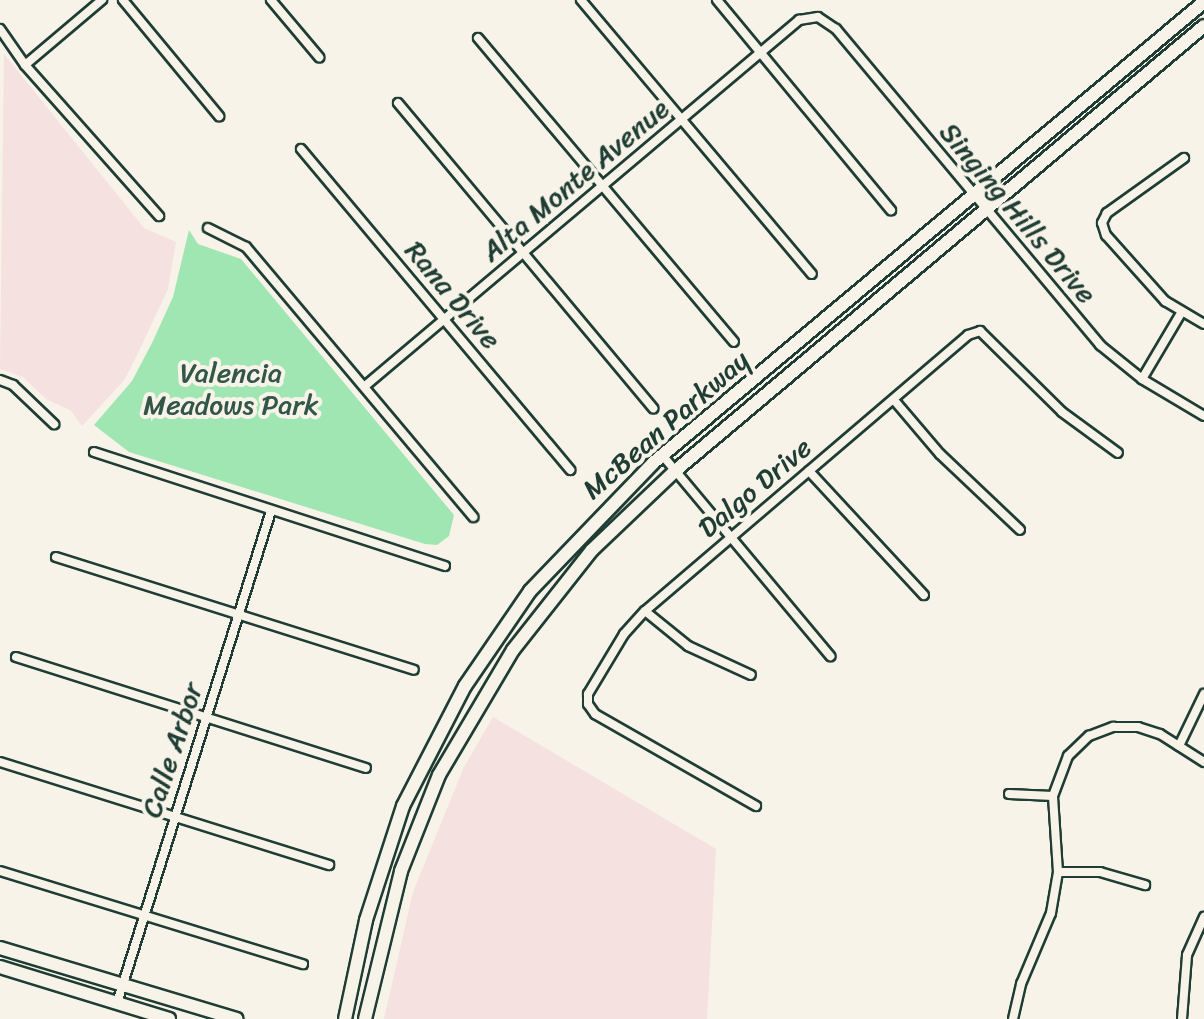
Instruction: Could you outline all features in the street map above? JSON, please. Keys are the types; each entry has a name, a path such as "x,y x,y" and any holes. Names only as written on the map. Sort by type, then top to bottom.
{"main road":[{"name":"McBean Parkway","path":"345,1019 382,863 434,741 493,642 530,591 617,495 1204,2"},
{"name":"McBean Parkway","path":"365,1019 401,871 439,775 486,692 542,609 592,550 675,471 1204,26"},
{"path":"434,741 432,759 439,775"},
{"path":"0,948 237,1019"},
{"path":"0,967 169,1019"}],"street":[{"path":"25,65 102,0"},
{"path":"123,0 219,116"},
{"path":"271,0 319,57"},
{"path":"581,0 812,274"},
{"path":"717,0 891,210"},
{"name":"Alta Monte Avenue","path":"365,386 799,20 818,17"},
{"name":"Singing Hills Drive","path":"818,17 836,29 984,210 1100,345 1142,379 1204,416"},
{"path":"0,29 25,65 159,216"},
{"path":"478,38 734,342"},
{"path":"398,103 653,408"},
{"name":"Rana Drive","path":"301,149 570,470"},
{"path":"1184,158 1107,213 1102,223 1106,235 1181,313 1204,324"},
{"path":"208,228 246,247 473,517"},
{"path":"1142,379 1181,313"},
{"name":"Dalgo Drive","path":"756,806 595,714 588,704 588,694 624,634 645,611 968,335 980,331 1062,412 1118,453"},
{"path":"0,380 13,385 54,424"},
{"path":"894,400 956,472 1020,530"},
{"path":"94,452 445,566"},
{"path":"663,456 830,656"},
{"path":"809,471 924,595"},
{"name":"Calle Arbor","path":"117,1003 271,511"},
{"path":"56,557 414,670"},
{"path":"645,611 688,646 751,675"},
{"path":"16,657 366,768"},
{"path":"1179,746 1204,694"},
{"path":"1013,1019 1021,984 1051,913 1058,872 1053,796 1068,756 1089,736 1113,727 1160,734 1204,762"},
{"path":"0,762 329,865"},
{"path":"1009,794 1053,796"},
{"path":"0,871 303,964"},
{"path":"1058,872 1100,872 1145,885"},
{"path":"1182,1019 1187,955 1204,917"}],"shaded area":[{"path":"4,54 144,228 176,242 168,289 125,379 82,426 70,410 46,399 23,377 0,369"},
{"path":"493,717 716,849 707,1019 384,1019 413,892 464,767"}],"green space":[{"name":"Valencia Meadows Park","path":"189,230 198,244 241,259 454,515 449,536 437,545 425,544 129,452 94,425 132,381 152,343 173,297"}]}
